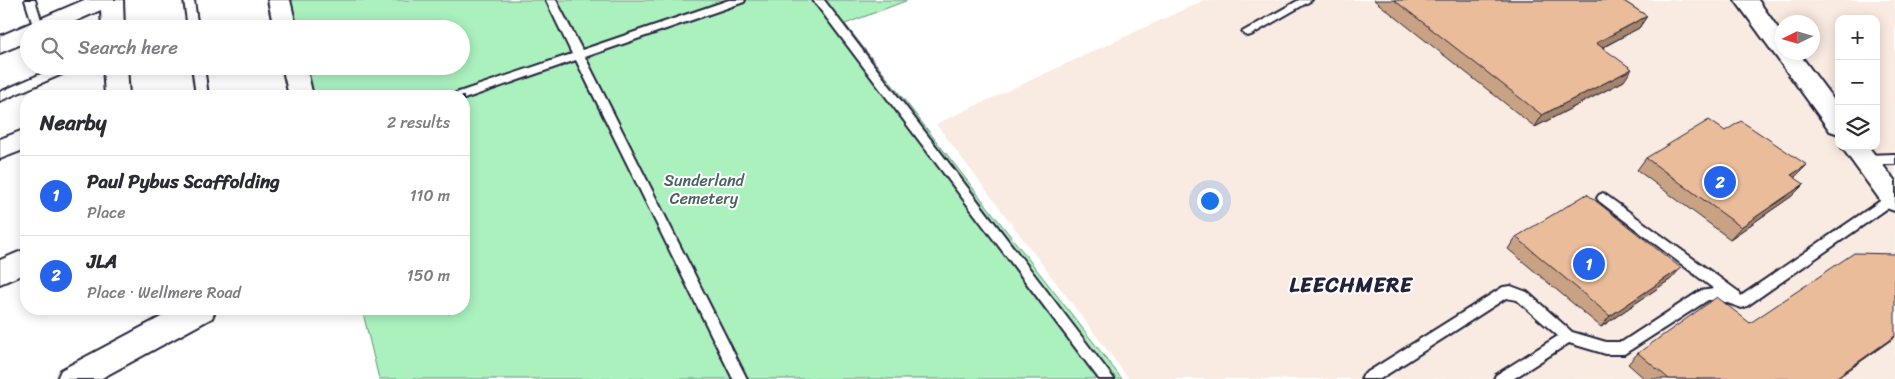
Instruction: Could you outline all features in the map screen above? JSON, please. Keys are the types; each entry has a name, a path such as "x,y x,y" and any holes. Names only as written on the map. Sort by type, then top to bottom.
{"street":[{"path":"58,20 104,0"},
{"path":"112,0 113,20"},
{"path":"279,0 284,20"},
{"path":"1746,0 1775,39"},
{"path":"0,44 20,36"},
{"path":"1791,60 1835,120"},
{"path":"116,75 117,90"},
{"path":"296,75 300,90"},
{"path":"0,150 20,141"},
{"path":"1860,153 1894,200"},
{"path":"0,273 20,263"},
{"path":"72,379 191,315"}],"lane":[{"path":"30,0 33,20"},
{"path":"189,0 192,20"},
{"path":"551,0 740,379"},
{"path":"470,93 740,0"},
{"path":"818,0 1107,379"},
{"path":"1247,32 1308,0"},
{"path":"0,97 50,75"},
{"path":"199,75 201,90"},
{"path":"1860,153 1895,159"},
{"path":"1603,198 1742,302"},
{"path":"1742,302 1894,200"},
{"path":"1368,379 1502,293 1512,292 1522,296 1568,336 1606,348 1624,348 1704,295 1719,294 1742,302"},
{"path":"1501,379 1568,336"}],"shaded area":[{"path":"1204,0 1895,0 1895,379 1129,379 936,124"}],"green space":[{"name":"Sunderland Cemetery","path":"286,0 908,0 845,24 1122,379 379,379 363,315 470,315 470,90 308,90 304,75 470,75 470,20 291,20"}],"building":[{"path":"1394,0 1622,0 1647,16 1596,43 1632,69 1542,115"},
{"path":"1709,120 1725,131 1741,121 1807,165 1791,175 1804,184 1741,227 1646,158"},
{"path":"1587,194 1681,268 1610,316 1516,237"},
{"path":"1854,253 1895,254 1895,336 1834,379 1669,379 1638,353 1717,297 1750,323"}],"place":[{"name":"JLA","path":"1720,182"},
{"name":"Paul Pybus Scaffolding","path":"1589,264"}],"district":[{"name":"LEECHMERE","path":"1351,285"}]}
